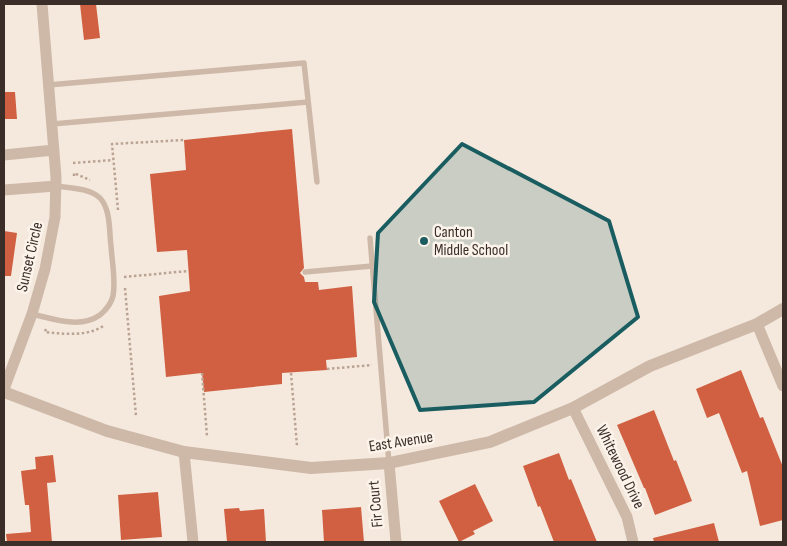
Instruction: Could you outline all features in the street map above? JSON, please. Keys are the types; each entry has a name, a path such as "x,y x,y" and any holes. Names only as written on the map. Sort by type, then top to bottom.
{"street":[{"name":"Sunset Circle","path":"4,391 32,314 52,240 55,217 54,150 42,4"},
{"path":"4,155 54,150"},
{"path":"4,190 56,186"},
{"name":"East Avenue","path":"4,391 107,430 184,452 311,468 389,464 490,442 573,408 650,366 757,324 783,309"},
{"path":"757,324 783,386"},
{"name":"Whitewood Drive","path":"573,408 627,516 633,542"},
{"path":"184,452 193,542"},
{"name":"Fir Court","path":"389,464 396,542"}],"lane":[{"path":"48,85 304,63 316,182"},
{"path":"52,124 308,102"},
{"path":"32,314 73,322 89,320 95,318 108,308 113,294 107,212 104,203 90,192 56,186"},
{"path":"370,238 389,464"},
{"path":"305,272 372,266"}],"path":[{"path":"118,213 112,144 184,140"},
{"path":"73,163 113,160"},
{"path":"136,416 124,277 188,271"},
{"path":"326,370 381,365"},
{"path":"202,373 207,436"},
{"path":"291,373 297,446"}],"highlighted area":[{"path":"462,144 609,221 638,317 534,402 420,410 374,302 378,233"}],"building":[{"path":"80,4 96,4 100,38 84,40"},
{"path":"4,92 15,92 17,119 5,119"},
{"path":"292,129 304,268 300,273 304,277 305,282 318,282 319,290 352,286 357,357 326,360 327,370 282,373 282,384 204,392 202,373 166,377 159,296 190,291 187,250 157,252 150,174 186,170 184,140"},
{"path":"4,231 17,233 11,276 4,276"},
{"path":"741,370 760,418 763,417 783,467 783,520 760,526 747,471 742,473 719,413 707,418 696,389"},
{"path":"654,410 692,501 655,515 617,425"},
{"path":"559,453 597,542 554,542 540,506 538,507 523,466"},
{"path":"53,455 56,482 47,483 52,542 7,542 6,534 31,532 29,505 25,505 21,471 36,469 35,457"},
{"path":"475,484 493,521 473,531 475,534 459,542 439,501"},
{"path":"158,492 162,537 121,540 118,495"},
{"path":"361,507 364,542 324,542 322,510"},
{"path":"239,508 240,511 264,509 266,542 227,542 224,509"},
{"path":"714,523 719,542 654,542 653,538"}],"place":[{"name":"Canton Middle School","path":"424,241"}]}
